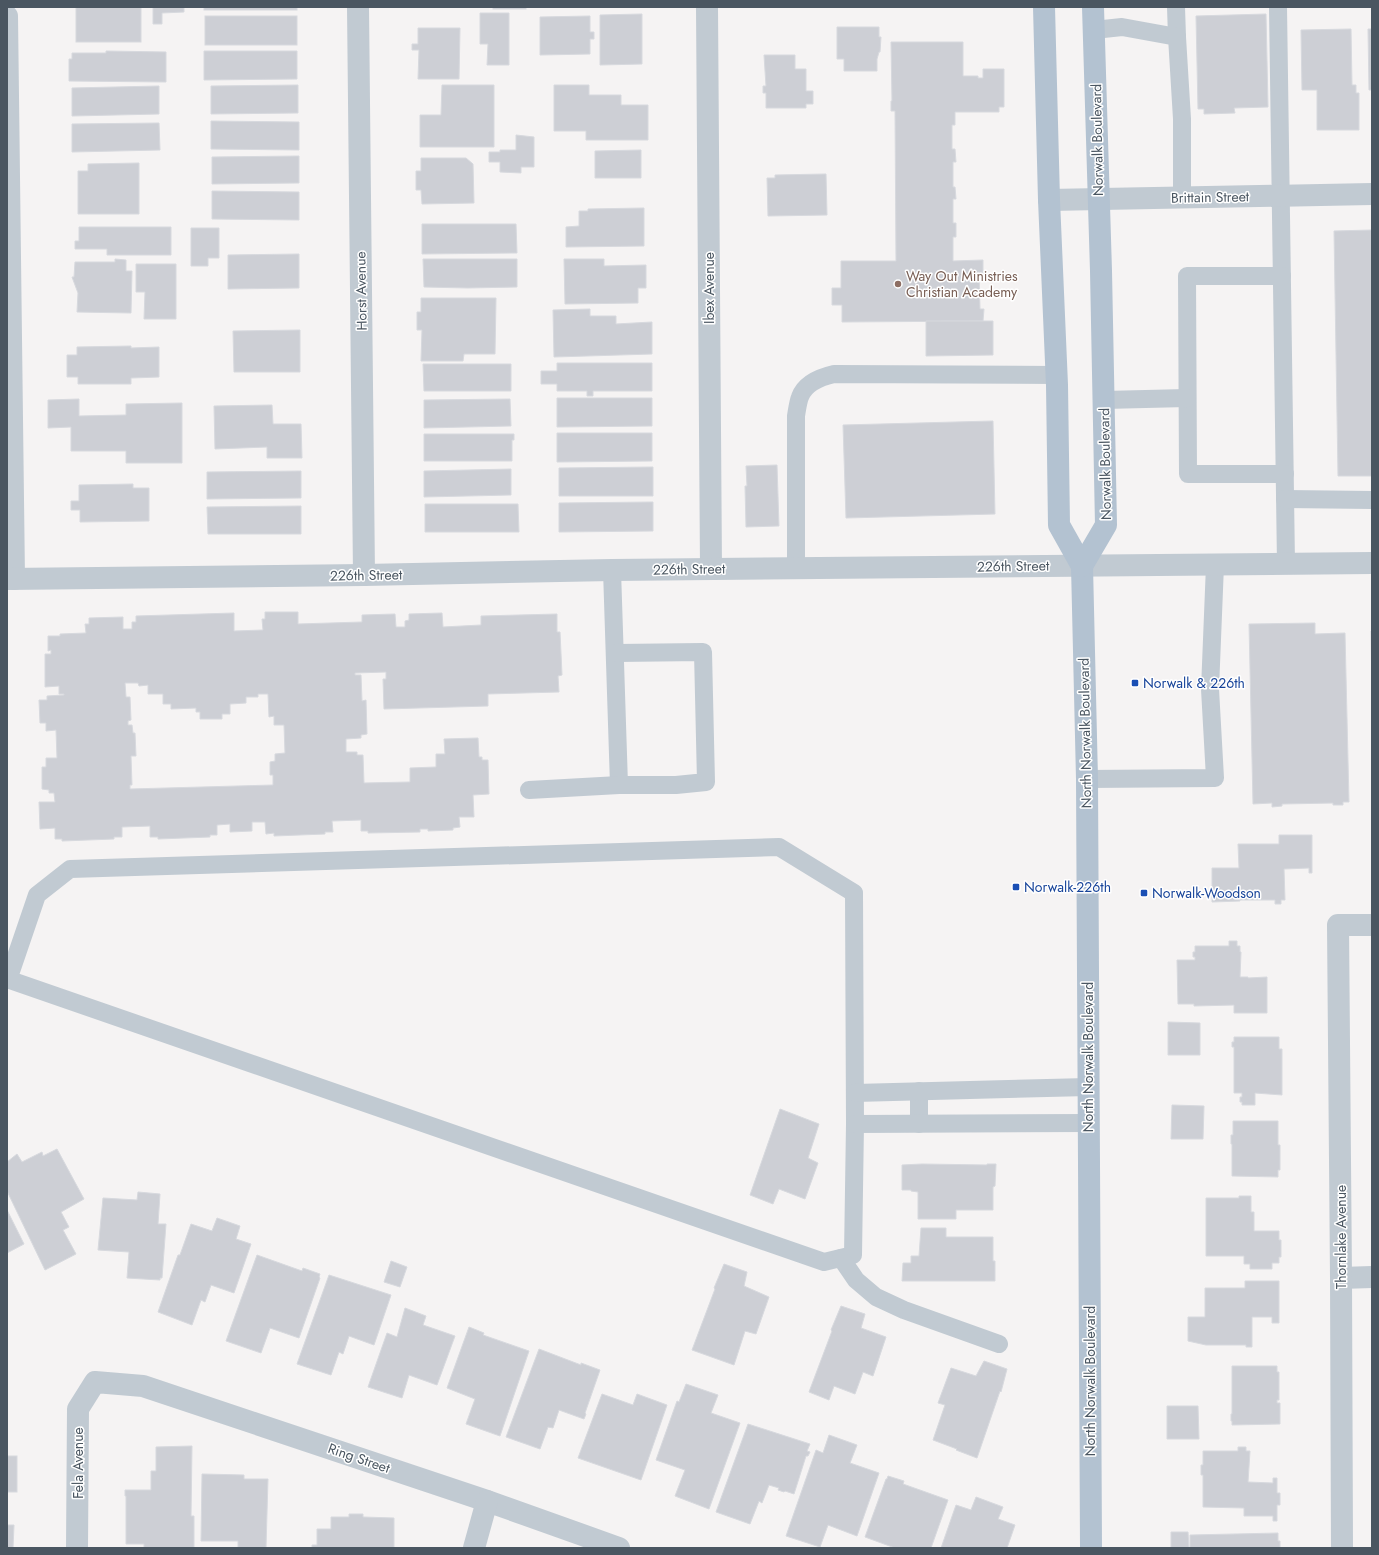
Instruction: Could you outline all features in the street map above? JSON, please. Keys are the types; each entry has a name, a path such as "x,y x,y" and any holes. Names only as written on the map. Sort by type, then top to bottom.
{"main road":[{"path":"1044,7 1048,200 1057,375 1059,525 1082,566"},
{"name":"Norwalk Boulevard","path":"1082,566 1106,525 1093,7"},
{"name":"North Norwalk Boulevard","path":"1082,566 1087,779 1091,1548"}],"street":[{"name":"Horst Avenue","path":"358,7 364,575"},
{"name":"Ibex Avenue","path":"707,7 712,569"},
{"path":"7,16 10,579"},
{"name":"Brittain Street","path":"1048,200 1372,194"},
{"name":"226th Street","path":"10,579 364,575 612,570 1372,563"},
{"name":"Thornlake Avenue","path":"1342,1548 1342,1278 1338,925 1372,925"},
{"path":"1342,1278 1372,1277"},
{"name":"Ring Street","path":"95,1382 144,1386 487,1501 620,1548"},
{"name":"Fela Avenue","path":"77,1548 78,1409 95,1382"},
{"path":"474,1548 487,1501"}],"lane":[{"path":"1176,7 1182,118 1182,198"},
{"path":"1278,7 1286,564"},
{"path":"1094,30 1122,28 1177,37"},
{"path":"1282,276 1187,276 1188,474 1285,474"},
{"path":"796,568 796,416 800,396 807,386 820,377 834,374 1057,375"},
{"path":"1104,400 1187,398"},
{"path":"1285,499 1372,500"},
{"path":"1087,779 1214,778 1210,689 1215,565"},
{"path":"612,570 616,653 619,785"},
{"path":"528,790 619,785 676,785 706,782 703,652 616,653"},
{"path":"779,847 854,893 855,1093 853,1255 824,1262 7,980 37,895 70,869 779,847"},
{"path":"855,1093 1088,1087"},
{"path":"919,1091 920,1124"},
{"path":"855,1124 1088,1123"},
{"path":"841,1258 856,1280 876,1296 904,1310 999,1344"}],"building":[{"path":"76,7 141,7 141,42 76,42"},
{"path":"153,7 184,7 184,12 162,13 162,24 153,24"},
{"path":"204,7 297,7 297,10 204,10"},
{"path":"493,7 526,7 526,9 493,9"},
{"path":"480,13 509,13 509,65 487,65 488,44 480,44"},
{"path":"642,14 642,64 600,65 600,15"},
{"path":"1266,14 1268,107 1234,108 1235,113 1204,114 1204,109 1198,109 1196,16"},
{"path":"205,16 297,16 297,45 205,45"},
{"path":"590,16 590,32 594,32 594,39 590,39 590,54 540,55 540,17"},
{"path":"837,27 879,27 879,37 881,37 880,52 877,59 877,71 844,71 844,59 837,59"},
{"path":"418,28 460,28 459,79 418,79 419,50 412,50 412,44 418,44"},
{"path":"1351,29 1352,85 1356,85 1356,93 1359,93 1359,130 1317,130 1317,90 1302,90 1301,30"},
{"path":"1368,29 1372,29 1372,90 1369,90"},
{"path":"891,42 963,42 963,76 978,76 978,78 983,78 983,69 1004,69 1004,107 999,107 999,112 955,112 955,125 952,125 952,149 955,149 956,162 953,162 953,187 955,187 956,199 953,199 953,223 956,223 956,237 953,237 953,261 983,260 983,274 979,274 980,309 984,309 983,321 842,322 842,305 832,305 832,288 841,288 841,261 896,261 895,111 891,111"},
{"path":"106,51 166,52 166,82 69,81 69,59 72,59 72,53 106,53"},
{"path":"204,51 297,51 297,79 204,80"},
{"path":"764,55 795,55 795,69 806,69 806,91 813,91 813,104 806,104 806,108 766,108 766,93 763,93 763,86 766,86"},
{"path":"298,85 298,113 211,114 211,86"},
{"path":"442,85 494,85 494,147 420,147 420,115 441,115"},
{"path":"554,85 589,85 589,95 621,95 621,105 648,105 648,140 586,140 586,131 554,131"},
{"path":"159,86 159,114 72,116 72,88"},
{"path":"211,121 299,122 299,150 211,149"},
{"path":"159,123 160,150 72,152 72,124"},
{"path":"516,135 534,137 534,167 521,167 521,173 500,172 500,162 489,162 489,152 516,150"},
{"path":"641,150 641,178 595,178 595,151"},
{"path":"299,156 299,183 212,184 212,157"},
{"path":"421,158 466,158 473,164 474,203 422,204 421,190 416,190 416,171 421,171"},
{"path":"139,163 139,214 78,214 78,171 88,171 88,164"},
{"path":"826,174 827,215 768,216 767,178 775,178 775,175"},
{"path":"212,191 299,192 299,220 212,219"},
{"path":"644,208 644,246 566,247 566,227 579,226 579,211 588,211 588,209"},
{"path":"422,224 516,224 517,253 422,254"},
{"path":"79,227 171,227 171,255 107,255 107,249 75,249 75,241 79,241"},
{"path":"191,228 219,228 219,258 208,258 208,266 191,266"},
{"path":"1372,230 1372,476 1338,476 1334,231"},
{"path":"299,254 299,288 228,289 228,255"},
{"path":"115,259 126,260 126,271 132,271 131,313 77,312 78,293 72,277 74,277 75,262 115,262"},
{"path":"423,259 517,259 517,287 424,287"},
{"path":"564,259 604,259 604,266 646,265 646,288 638,288 638,303 565,304"},
{"path":"136,264 176,264 176,319 144,319 145,292 136,292"},
{"path":"421,298 496,298 495,354 464,354 463,361 421,361 422,330 417,330 417,312 421,312"},
{"path":"590,309 590,316 616,316 616,324 652,322 652,354 554,357 553,310"},
{"path":"926,321 993,321 993,355 926,356"},
{"path":"300,330 300,372 234,372 233,331"},
{"path":"131,346 131,348 159,347 159,377 131,378 131,384 78,384 78,377 67,377 67,355 77,355 77,347"},
{"path":"557,363 652,363 652,391 593,391 593,396 587,396 587,391 557,391 557,384 541,384 541,371 557,371"},
{"path":"423,364 511,364 511,391 424,391"},
{"path":"557,398 652,398 652,426 557,427"},
{"path":"79,399 79,416 126,415 126,404 182,403 182,463 126,463 126,451 71,451 71,427 48,428 48,400"},
{"path":"510,399 511,426 424,428 424,400"},
{"path":"272,405 273,424 301,424 302,458 267,458 267,447 215,449 214,406"},
{"path":"993,421 995,514 846,518 843,425"},
{"path":"557,433 652,433 652,461 557,462"},
{"path":"424,434 514,434 514,440 512,440 512,461 424,461"},
{"path":"777,465 779,526 746,527 746,466"},
{"path":"653,467 653,496 559,496 559,468"},
{"path":"511,469 511,495 424,497 424,471"},
{"path":"301,471 301,498 207,499 207,472"},
{"path":"133,484 133,488 149,488 149,521 80,522 80,510 71,510 71,501 79,501 79,485"},
{"path":"653,502 653,531 559,532 559,503"},
{"path":"425,504 518,504 519,532 425,532"},
{"path":"301,506 301,534 208,534 207,507"},
{"path":"265,612 298,612 298,624 362,622 362,615 395,614 396,627 405,627 405,621 409,620 409,614 442,613 443,627 481,625 481,616 557,614 557,632 560,632 562,675 558,676 559,692 488,694 488,706 384,709 383,679 386,679 386,672 355,673 355,675 361,675 362,701 366,700 367,734 361,735 361,738 346,739 346,752 357,752 357,755 363,755 364,783 410,782 410,768 436,767 436,754 445,754 444,739 478,738 479,757 482,757 482,760 488,760 489,794 473,795 474,817 459,817 460,827 453,828 453,830 428,831 428,829 420,829 420,832 368,833 368,831 361,831 361,820 332,821 333,832 325,832 325,834 274,836 274,833 266,834 265,822 252,822 252,831 230,832 230,824 217,825 217,835 210,835 210,837 158,839 158,837 150,837 150,826 122,827 122,837 114,837 114,839 62,841 62,839 55,839 55,828 40,829 39,802 55,802 54,793 49,793 49,790 42,789 42,767 46,767 46,758 57,758 56,730 46,731 46,723 40,723 39,700 47,700 47,696 64,695 59,694 59,686 45,687 45,654 51,654 51,650 48,651 48,636 86,633 85,624 89,624 89,618 123,617 123,629 132,629 132,622 136,622 136,616 234,613 234,631 263,630 262,619 265,619","holes":["125,683 138,683 139,686 148,685 148,694 163,694 163,704 171,704 171,709 196,708 196,712 200,712 200,719 222,719 222,714 230,714 230,704 246,703 246,697 258,697 258,694 268,694 269,717 274,716 274,725 284,725 285,753 275,754 275,761 270,762 270,775 273,775 273,785 130,789 130,785 132,785 131,756 136,756 135,733 133,733 132,725 128,725 128,721 131,720 130,697 126,697"]},
{"path":"1315,623 1315,634 1345,633 1349,802 1343,802 1343,805 1333,805 1333,803 1282,804 1282,806 1272,807 1272,803 1253,804 1249,624"},
{"path":"1371,631 1372,631 1372,691"},
{"path":"1279,835 1312,835 1312,873 1309,873 1309,868 1284,869 1285,900 1281,900 1281,904 1275,904 1275,900 1212,902 1212,868 1239,868 1238,844 1279,844"},
{"path":"1229,941 1237,941 1237,946 1240,946 1240,977 1267,977 1267,1013 1234,1013 1234,1005 1194,1006 1194,1004 1178,1004 1177,960 1195,960 1195,957 1193,957 1193,952 1195,952 1195,946 1229,946"},
{"path":"1168,1022 1200,1023 1200,1055 1168,1055"},
{"path":"1234,1037 1279,1037 1279,1049 1282,1049 1282,1095 1255,1093 1255,1105 1242,1105 1242,1102 1240,1102 1240,1097 1242,1097 1242,1093 1234,1093 1234,1047 1232,1047 1232,1042 1234,1042"},
{"path":"1172,1105 1204,1106 1203,1139 1171,1139"},
{"path":"780,1109 819,1124 808,1158 818,1163 805,1199 779,1189 773,1204 750,1195"},
{"path":"1233,1121 1278,1121 1280,1170 1278,1170 1278,1177 1232,1176 1231,1135 1233,1135"},
{"path":"57,1149 84,1199 61,1212 69,1227 63,1230 76,1254 45,1270 7,1191 7,1162 17,1154 22,1162 42,1152 43,1156"},
{"path":"996,1164 995,1186 993,1187 993,1210 956,1210 956,1219 918,1219 918,1192 902,1190 902,1165"},
{"path":"138,1192 160,1194 158,1224 166,1224 162,1278 160,1278 160,1280 127,1278 129,1252 98,1250 103,1198 137,1200"},
{"path":"1239,1196 1251,1196 1251,1212 1254,1212 1254,1231 1279,1231 1279,1240 1281,1240 1281,1257 1279,1257 1279,1263 1272,1263 1272,1269 1250,1269 1250,1264 1244,1264 1244,1256 1206,1256 1206,1198 1239,1198"},
{"path":"7,1210 24,1244 7,1253"},
{"path":"217,1218 240,1226 236,1239 251,1244 234,1293 211,1285 205,1302 201,1300 192,1325 158,1312 178,1255 180,1255 191,1224 212,1231"},
{"path":"921,1228 946,1228 946,1237 993,1237 995,1281 902,1281 903,1263 911,1263 911,1256 919,1256"},
{"path":"257,1255 302,1271 303,1268 320,1274 320,1278 299,1338 270,1328 261,1353 226,1341"},
{"path":"391,1261 407,1267 400,1287 384,1282"},
{"path":"724,1264 747,1272 744,1286 769,1297 756,1334 745,1331 734,1365 692,1350"},
{"path":"329,1275 391,1295 374,1345 349,1336 343,1354 339,1352 331,1375 297,1364"},
{"path":"1245,1281 1279,1281 1279,1323 1272,1323 1272,1317 1252,1317 1252,1347 1246,1347 1246,1345 1206,1345 1188,1341 1188,1317 1205,1317 1205,1288 1245,1288"},
{"path":"841,1306 865,1314 861,1328 886,1337 873,1376 863,1372 855,1394 834,1386 829,1400 809,1392"},
{"path":"405,1308 426,1316 423,1325 455,1336 437,1385 409,1375 402,1398 368,1387 387,1333 397,1337"},
{"path":"469,1327 484,1333 483,1335 529,1351 500,1436 466,1424 475,1399 447,1388"},
{"path":"539,1349 581,1365 581,1363 600,1370 584,1419 559,1410 553,1428 548,1427 540,1449 506,1437"},
{"path":"984,1361 1007,1369 1001,1392 1000,1391 977,1458 933,1440 945,1405 938,1403 951,1368 976,1376"},
{"path":"1232,1366 1277,1366 1277,1372 1279,1372 1279,1400 1277,1400 1277,1403 1280,1403 1280,1424 1232,1425"},
{"path":"686,1384 718,1395 711,1413 740,1423 709,1509 675,1496 685,1470 656,1460 677,1401 679,1402"},
{"path":"602,1394 633,1405 637,1394 667,1405 641,1480 578,1458"},
{"path":"1167,1406 1198,1406 1199,1439 1167,1439"},
{"path":"748,1424 810,1444 807,1451 810,1452 808,1456 806,1456 794,1494 778,1490 779,1488 769,1485 762,1503 759,1501 750,1524 716,1512"},
{"path":"829,1435 857,1445 850,1463 879,1473 857,1536 828,1525 820,1547 786,1536 816,1450 823,1453"},
{"path":"192,1446 191,1516 194,1516 194,1548 144,1548 144,1544 126,1544 125,1490 151,1490 151,1471 156,1471 156,1447"},
{"path":"1238,1447 1246,1447 1246,1451 1250,1451 1248,1482 1273,1483 1273,1478 1277,1478 1277,1493 1280,1493 1280,1505 1277,1505 1277,1521 1273,1521 1273,1516 1244,1516 1244,1508 1203,1507 1203,1475 1201,1475 1201,1465 1203,1465 1203,1451 1238,1451"},
{"path":"7,1456 17,1456 17,1492 7,1492"},
{"path":"202,1474 244,1475 244,1479 268,1479 266,1548 238,1548 238,1541 201,1541"},
{"path":"888,1476 904,1481 903,1484 948,1500 931,1548 895,1548 865,1537"},
{"path":"976,1497 1003,1507 998,1519 1015,1525 1007,1548 941,1548 956,1505 971,1510"},
{"path":"349,1514 363,1514 363,1517 394,1518 394,1548 312,1548 312,1545 317,1545 317,1529 331,1529 331,1517 349,1517"},
{"path":"7,1525 14,1525 13,1548 7,1548"},
{"path":"1171,1532 1188,1532 1189,1548 1171,1548"},
{"path":"1278,1533 1280,1548 1190,1548 1190,1535"}],"place":[{"name":"Way Out Ministries Christian Academy","path":"898,284"},
{"name":"Norwalk & 226th","path":"1135,683"},
{"name":"Norwalk-226th","path":"1016,887"},
{"name":"Norwalk-Woodson","path":"1144,893"}]}
